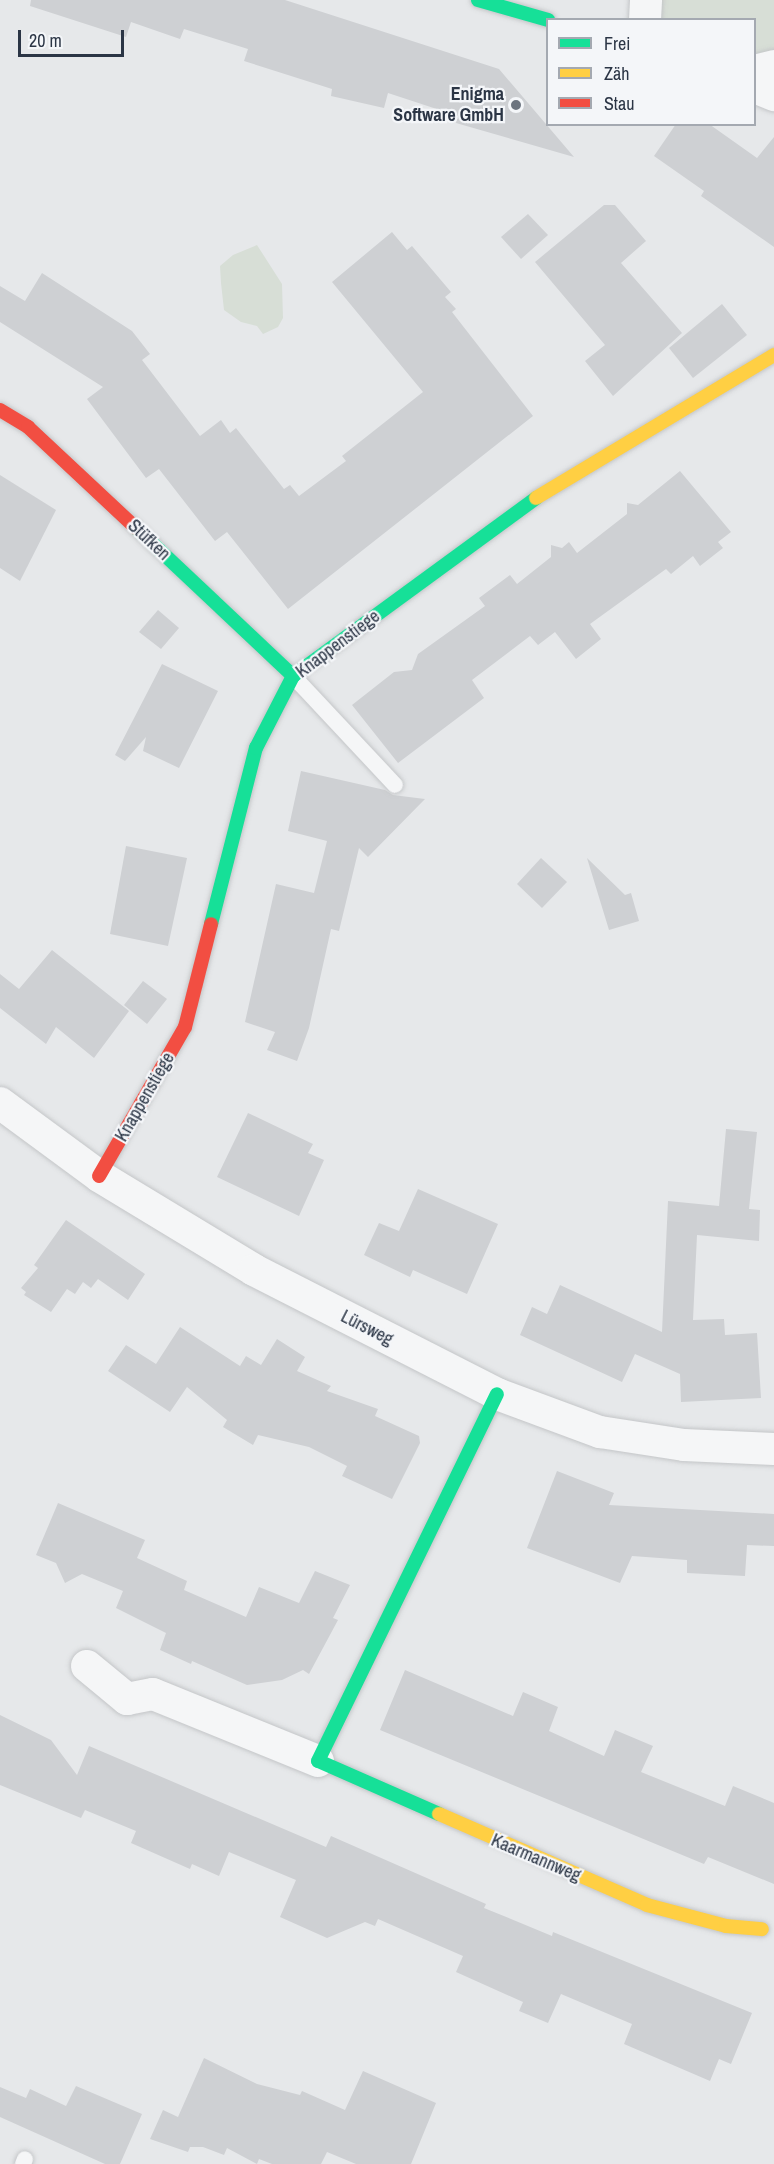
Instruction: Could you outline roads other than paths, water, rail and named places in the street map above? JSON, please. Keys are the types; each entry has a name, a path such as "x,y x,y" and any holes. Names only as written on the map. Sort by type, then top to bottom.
{"street":[{"path":"478,0 546,19"},
{"path":"645,18 646,0"},
{"path":"756,70 774,66"},
{"path":"756,88 774,95"},
{"name":"Knappenstiege","path":"99,1176 185,1027 256,748 293,676 515,511 774,356"},
{"name":"Stüfken","path":"0,410 28,427 293,676"},
{"name":"Lürsweg","path":"0,1103 99,1176 254,1270 497,1394 600,1432 684,1445 774,1449"},
{"path":"318,1761 497,1394"},
{"name":"Kaarmannweg","path":"87,1666 127,1699 153,1694 318,1761 647,1905 726,1926 762,1929"}],"lane":[{"path":"293,676 395,785"}],"place":[{"name":"Enigma Software GmbH","path":"516,105"}]}
